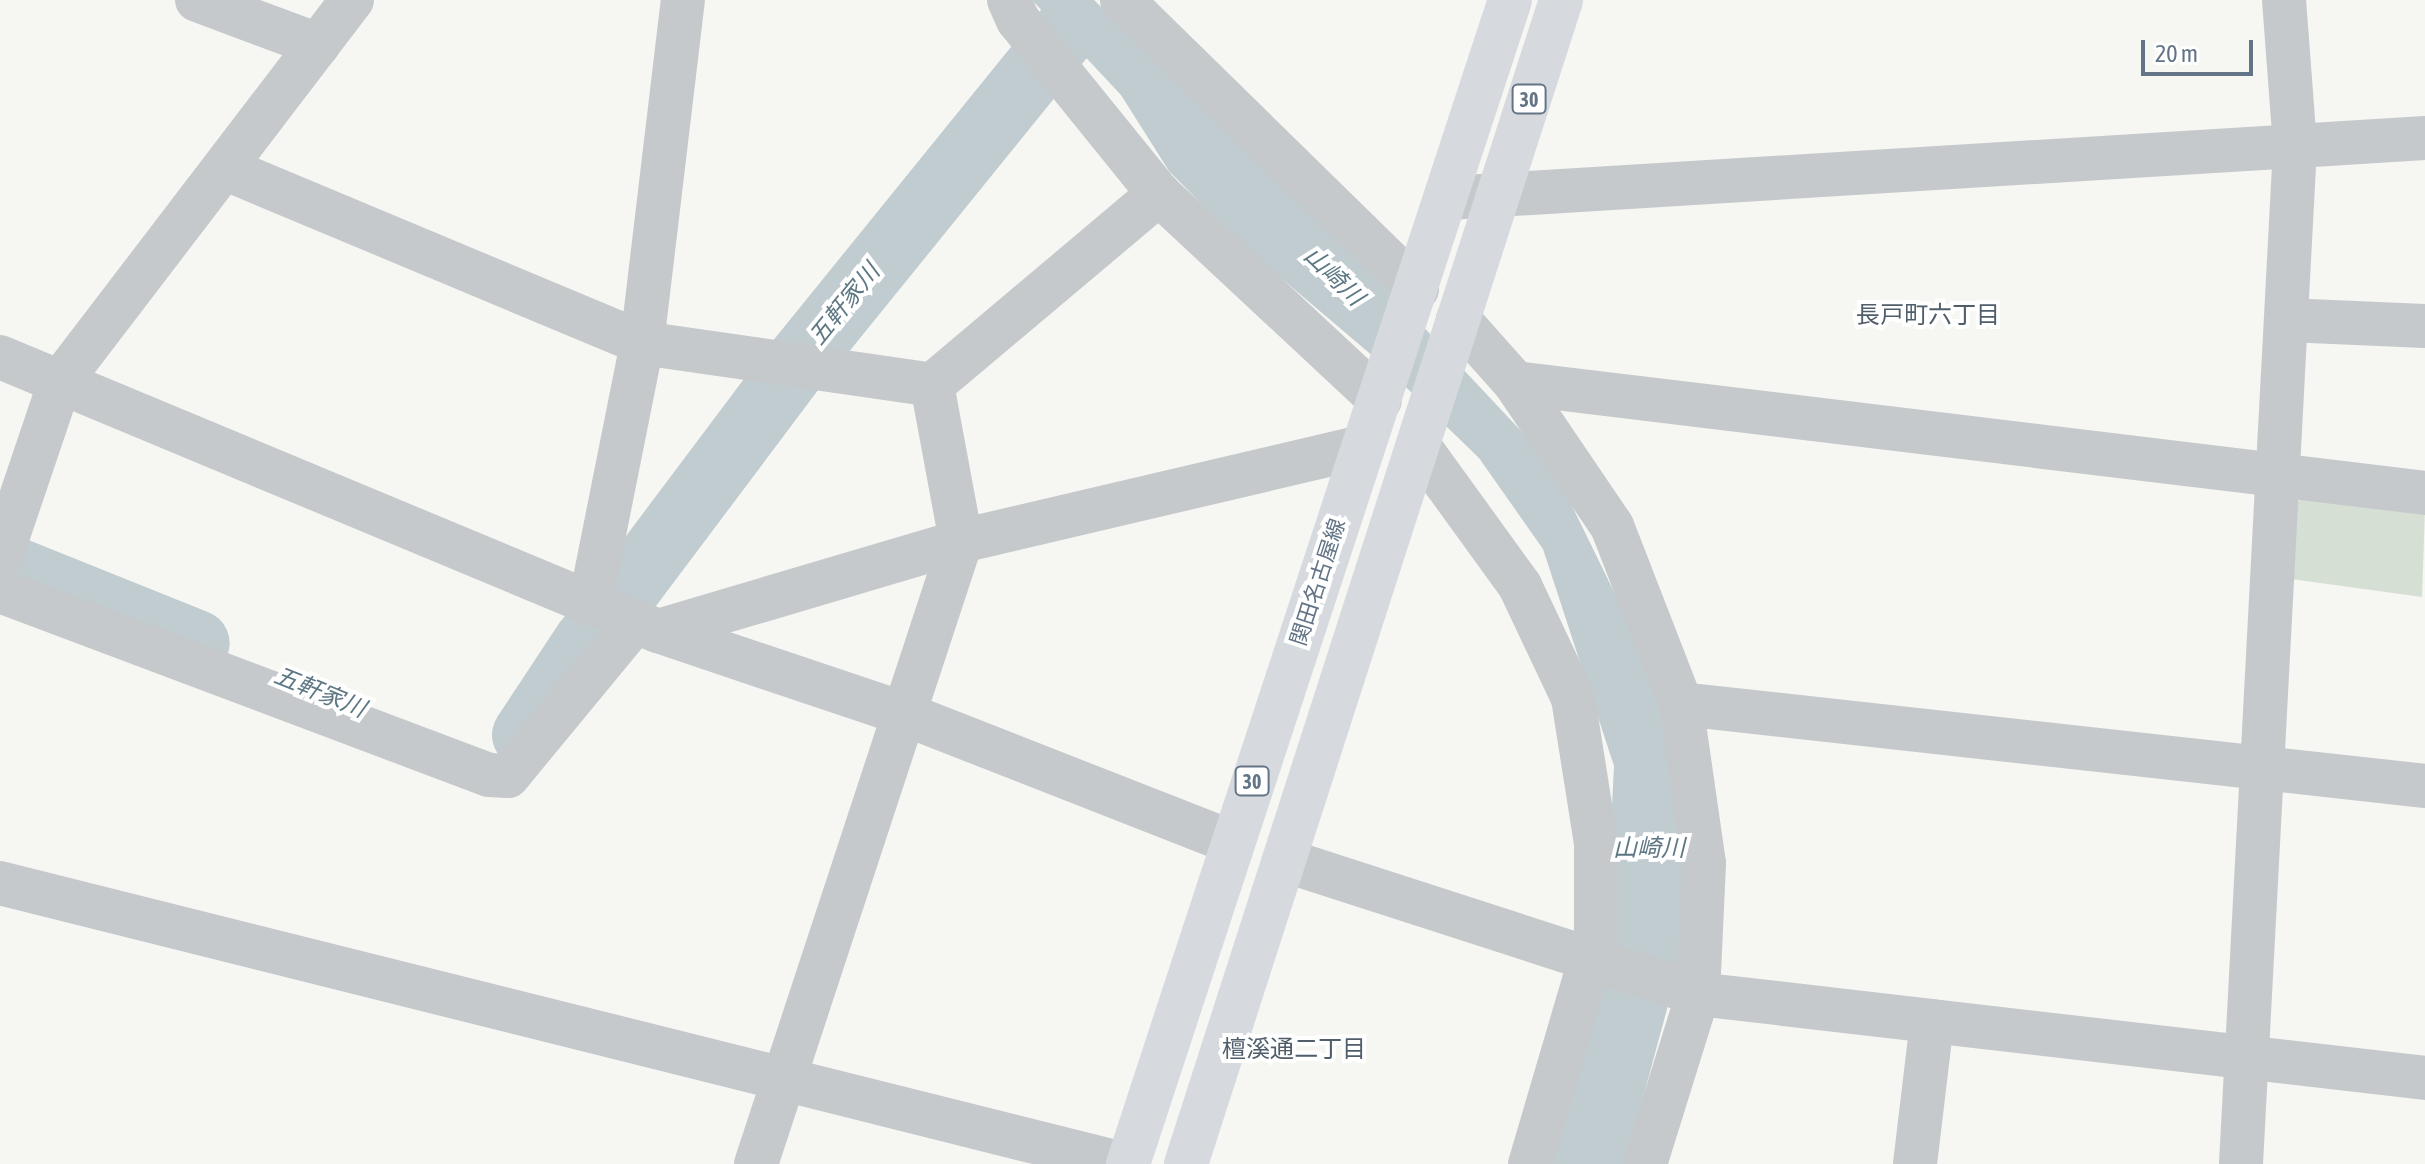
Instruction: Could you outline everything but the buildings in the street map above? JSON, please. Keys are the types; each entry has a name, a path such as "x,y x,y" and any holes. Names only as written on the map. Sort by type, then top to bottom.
{"main road":[{"name":"関田名古屋線","path":"1126,1164 1448,198 1510,0"},
{"name":"30","path":"1186,1164 1561,0"}],"street":[{"path":"197,0 318,45"},
{"path":"352,0 60,382 1,567 489,775 508,776 646,627 961,541 1363,447"},
{"path":"590,604 642,343 683,0"},
{"path":"1009,0 1018,20 1159,194 1380,400"},
{"path":"1122,0 1417,289"},
{"path":"2241,1164 2295,146 2284,0"},
{"path":"1448,198 1497,199 2425,138"},
{"path":"224,168 642,343 932,385 1159,194"},
{"path":"1458,319 1515,383 1612,526 1681,704 1704,863 1688,991 1645,1164"},
{"path":"2286,320 2425,326"},
{"path":"0,357 646,627 902,713 1231,842"},
{"path":"1515,383 2425,493"},
{"path":"756,1164 961,541 932,385"},
{"path":"1420,439 1520,586 1573,698 1596,843 1596,940 1593,960 1530,1164"},
{"path":"1681,704 2425,786"},
{"path":"1284,860 1688,991 2425,1078"},
{"path":"0,883 1126,1164"},
{"path":"1915,1164 1932,1021"}],"shaded area":[{"path":"2308,493 2425,508 2422,597 2291,579 2294,505"}],"water":[{"name":"山崎川","path":"1032,0 1094,0 1386,287 1551,463 1664,694 1688,847 1679,965 1625,1164 1549,1164 1605,945 1614,766 1543,549 1479,458 1381,363 1241,244 1169,171 1121,95"}],"waterway":[{"name":"五軒家川","path":"626,591 795,366 1071,25"},
{"name":"五軒家川","path":"0,564 197,643"},
{"name":"五軒家川","path":"525,735 587,641"}],"district":[{"name":"長戸町六丁目","path":"1928,315"},
{"name":"檀溪通二丁目","path":"1294,1049"}]}
